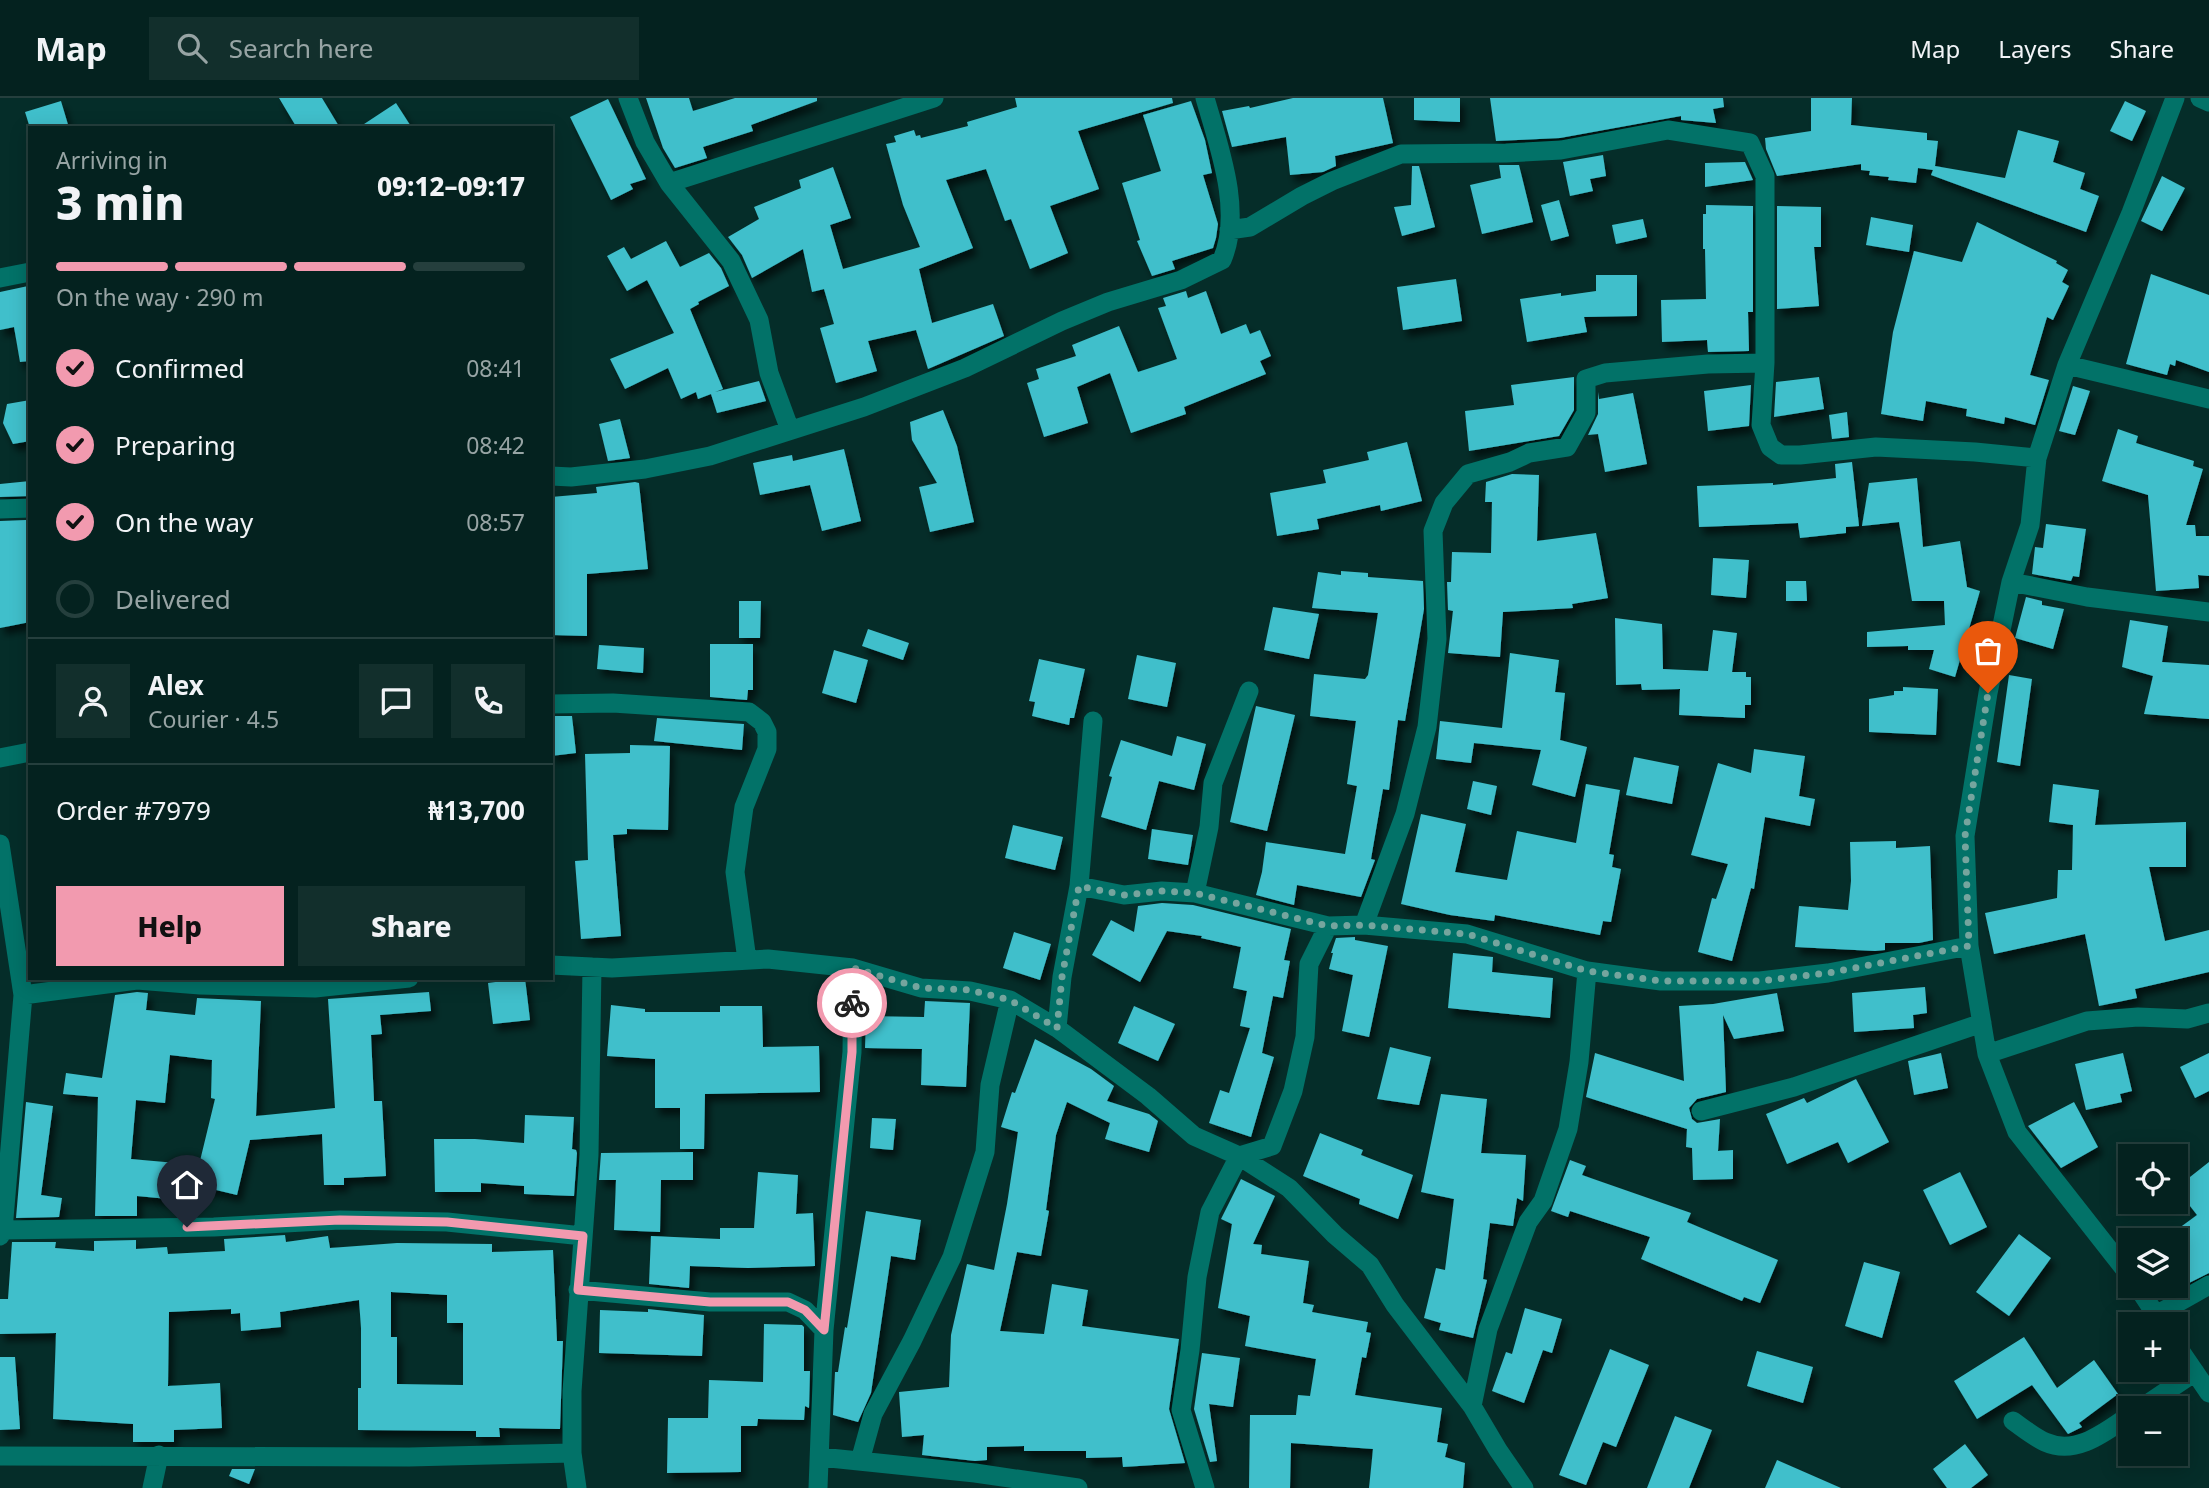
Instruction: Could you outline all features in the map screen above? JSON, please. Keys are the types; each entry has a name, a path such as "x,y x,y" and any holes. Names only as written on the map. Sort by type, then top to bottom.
{"street":[{"path":"628,98 645,142 669,183 731,261 759,320 769,373 790,430"},
{"path":"669,183 934,98"},
{"path":"553,476 571,477 658,466 710,456 877,402 965,368 1040,331 1108,302 1181,280 1222,260 1230,242 1229,184 1205,98"},
{"path":"2118,1261 2017,1132 1987,1054 1969,946 1965,836 1988,693 2011,582 2030,525 2037,458 2067,365 2132,214 2175,98"},
{"path":"2200,98 2209,102"},
{"path":"1229,230 1250,227 1332,181 1401,154 1561,150 1668,130 1750,143 1765,176 1765,363 1761,425 1770,447 1781,455 1876,447 2037,458"},
{"path":"0,278 28,272"},
{"path":"1364,925 1405,814 1427,727 1437,639 1433,531 1444,503 1468,474 1510,462 1529,453 1567,447 1587,414 1586,379 1605,373 1708,364 1765,363"},
{"path":"2067,365 2209,399"},
{"path":"0,509 28,508"},
{"path":"2011,582 2087,597 2209,612"},
{"path":"1195,893 1209,827 1213,783 1249,691"},
{"path":"553,704 613,703 749,712 762,722 767,732 767,749 744,807 736,872 747,960"},
{"path":"1057,1028 1062,977 1079,886 1093,721"},
{"path":"0,758 28,752"},
{"path":"0,844 5,904 23,995 1,1233 214,1227 340,1220 447,1222 583,1236"},
{"path":"1079,886 1124,895 1162,891 1195,893 1328,926 1364,925 1467,934 1587,971 1661,981 1760,981 1828,973 1969,946"},
{"path":"1205,1488 1181,1410 1197,1277 1210,1212 1239,1156 1272,1146 1293,1091 1305,1037 1310,964 1328,926"},
{"path":"553,965 612,968 768,959 853,968 921,988 970,990 1010,1000 1057,1028 1148,1096 1194,1136 1239,1156 1289,1188 1335,1235 1370,1265 1395,1305 1472,1406 1524,1488"},
{"path":"577,1488 572,1453 572,1391 589,1155 592,967"},
{"path":"818,1488 824,1330 852,1052 853,968"},
{"path":"1472,1406 1488,1329 1509,1267 1528,1222 1544,1201 1569,1129 1579,1062 1587,971"},
{"path":"23,995 137,980 200,985 315,988 390,980"},
{"path":"860,1461 873,1414 912,1341 952,1256 985,1152 990,1085 1010,1000"},
{"path":"1987,1054 2087,1021 2138,1017 2187,1019 2209,1013"},
{"path":"1701,1111 1794,1087 1982,1023"},
{"path":"2172,1312 2209,1286"},
{"path":"578,1290 710,1302 788,1302 805,1310 824,1330"},
{"path":"2188,1362 2209,1393"},
{"path":"2159,1396 2195,1372"},
{"path":"2013,1421 2046,1443 2062,1446 2086,1444 2118,1423"},
{"path":"0,1456 410,1457 572,1453"},
{"path":"152,1488 159,1455"},
{"path":"820,1457 975,1473 1078,1488"}],"building":[{"path":"279,98 322,98 339,126 296,126"},
{"path":"646,98 689,98 693,111 735,98 817,98 817,101 751,125 753,131 703,147 707,158 675,168 663,148"},
{"path":"1015,98 1172,98 1173,103 1078,131 1099,189 1050,206 1068,253 1030,269 1011,219 1005,221 986,169 946,180 973,248 919,269 932,323 993,304 1004,336 928,369 916,330 868,341 877,371 836,383 820,328 834,324 824,289 812,292 803,249 752,278 742,255 728,237 759,219 754,207 801,188 799,180 833,167 851,218 830,225 843,269 920,247 903,205 886,144 896,142 894,136 914,130 916,136 920,135 921,138 968,126 967,122 1017,107"},
{"path":"1293,98 1383,98 1393,143 1335,156 1336,166 1323,172 1290,175 1286,137 1232,147 1222,111"},
{"path":"1414,98 1460,98 1460,122 1414,120"},
{"path":"1490,98 1723,98 1724,107 1713,109 1716,123 1681,120 1681,116 1560,138 1496,141"},
{"path":"1811,98 1852,98 1851,125 1927,133 1927,140 1938,141 1935,166 2005,178 2018,130 2059,141 2053,162 2085,173 2080,189 2099,196 2086,232 1931,175 1933,170 1918,168 1916,183 1869,175 1870,171 1861,170 1861,164 1777,176 1766,149 1765,138 1811,131"},
{"path":"608,99 646,179 630,184 633,189 611,200 570,117"},
{"path":"61,101 68,126 29,126 25,112"},
{"path":"1191,101 1205,140 1212,173 1203,175 1218,224 1216,238 1213,248 1172,261 1175,269 1152,276 1137,241 1140,240 1122,183 1161,171 1143,115"},
{"path":"2125,101 2146,111 2132,141 2110,131"},
{"path":"396,103 411,126 361,126"},
{"path":"1603,155 1606,176 1590,179 1593,191 1570,196 1563,162"},
{"path":"1745,162 1753,180 1705,187 1705,163"},
{"path":"1499,165 1519,165 1533,222 1482,234 1470,185 1501,178"},
{"path":"1412,166 1419,166 1435,227 1402,236 1394,207 1411,205"},
{"path":"2162,176 2185,188 2162,231 2141,221"},
{"path":"1559,200 1569,236 1551,241 1541,205"},
{"path":"1706,205 1753,206 1753,312 1748,312 1749,351 1708,352 1707,340 1662,342 1661,300 1706,299 1703,214 1706,214"},
{"path":"1777,206 1821,207 1821,247 1814,247 1819,306 1777,309"},
{"path":"1871,217 1913,225 1909,252 1866,245"},
{"path":"1643,219 1647,237 1616,244 1612,225"},
{"path":"1977,222 2057,261 2056,263 2068,270 2062,282 2069,286 2053,320 2047,317 2030,375 2049,380 2035,425 2005,417 2004,424 1966,416 1967,409 1926,401 1923,421 1881,414 1893,332 1914,251 1962,262"},
{"path":"666,241 680,267 709,253 721,268 729,286 690,309 723,389 715,392 759,381 766,401 717,413 711,394 698,399 696,392 681,399 668,368 625,389 610,359 674,333 647,280 627,291 607,256 624,247 631,259"},
{"path":"2151,274 2209,295 2209,372 2176,360 2175,366 2170,364 2167,375 2126,364"},
{"path":"1596,275 1637,275 1637,316 1584,317 1587,332 1527,342 1520,299 1596,291"},
{"path":"1456,279 1462,321 1403,330 1397,287"},
{"path":"28,286 28,361 20,362 14,327 0,330 0,292"},
{"path":"1186,291 1188,298 1206,291 1221,334 1246,324 1250,334 1260,330 1271,356 1260,361 1266,374 1184,407 1186,414 1131,433 1110,373 1077,387 1088,423 1044,437 1027,383 1039,379 1036,369 1076,356 1072,345 1119,326 1138,372 1177,359 1158,308 1166,306 1163,298"},
{"path":"1574,377 1574,410 1559,436 1469,451 1465,411 1514,405 1511,385"},
{"path":"1819,377 1824,409 1774,417 1776,382"},
{"path":"1751,385 1749,426 1708,431 1704,391"},
{"path":"2073,386 2090,391 2075,435 2059,431"},
{"path":"1598,392 1599,399 1633,393 1647,464 1605,472 1598,434 1588,435 1598,414"},
{"path":"28,400 28,441 13,444 3,423 7,404"},
{"path":"943,410 957,446 974,522 930,532 919,487 937,483 912,440 910,422"},
{"path":"1847,412 1849,437 1832,439 1829,415"},
{"path":"620,419 630,458 608,461 599,424"},
{"path":"2118,429 2138,436 2136,443 2194,461 2193,466 2203,469 2186,525 2195,525 2196,536 2209,536 2209,576 2198,575 2199,588 2156,591 2148,495 2102,481"},
{"path":"1407,442 1422,501 1381,511 1380,505 1317,519 1319,529 1277,536 1270,493 1326,483 1323,470 1369,460 1367,452"},
{"path":"844,449 861,521 822,531 810,485 760,495 753,463 792,455 793,461"},
{"path":"1852,462 1859,526 1846,527 1846,533 1800,538 1798,523 1699,527 1697,486 1773,485 1836,478 1835,464"},
{"path":"1512,474 1539,475 1537,541 1596,533 1608,598 1572,604 1573,608 1503,612 1500,657 1448,653 1453,611 1448,610 1447,582 1451,582 1452,552 1491,553 1492,502 1485,502 1486,482"},
{"path":"1917,478 1923,547 1960,541 1967,587 1980,591 1955,677 1929,669 1934,650 1908,650 1908,646 1867,647 1867,632 1945,625 1944,601 1912,601 1899,522 1862,526 1869,483"},
{"path":"28,481 28,496 0,497 0,484"},
{"path":"639,483 648,569 587,574 587,636 553,635 553,497 597,493 596,487"},
{"path":"26,520 28,622 0,628 0,521"},
{"path":"2046,524 2086,529 2079,577 2073,576 2071,581 2032,574 2035,547 2043,548"},
{"path":"1713,558 1749,560 1746,598 1711,595"},
{"path":"1341,571 1368,573 1368,577 1423,581 1424,609 1405,721 1398,720 1389,790 1383,789 1371,859 1375,860 1361,897 1297,885 1294,905 1256,895 1266,842 1345,854 1357,786 1347,784 1356,721 1310,716 1314,674 1365,679 1368,675 1378,613 1312,608 1318,572 1341,575"},
{"path":"1786,581 1806,581 1807,601 1786,601"},
{"path":"2026,597 2042,601 2042,605 2064,609 2053,649 2015,638"},
{"path":"739,601 761,601 760,638 739,638"},
{"path":"1273,607 1319,614 1309,659 1264,650"},
{"path":"1615,618 1662,624 1663,669 1708,671 1713,630 1737,633 1732,672 1746,672 1746,677 1751,677 1751,705 1745,705 1745,718 1679,715 1680,689 1642,690 1641,684 1616,685"},
{"path":"2130,620 2168,626 2162,662 2209,665 2209,719 2144,714 2153,676 2122,667"},
{"path":"868,629 909,643 903,660 862,646"},
{"path":"710,644 753,644 753,690 748,690 747,700 710,697"},
{"path":"599,645 644,648 643,673 597,669"},
{"path":"834,650 868,660 856,703 822,693"},
{"path":"1510,653 1559,660 1555,692 1565,693 1560,740 1587,747 1575,797 1532,785 1541,750 1474,743 1471,763 1436,759 1440,721 1502,728"},
{"path":"1137,655 1176,663 1167,707 1128,699"},
{"path":"1039,659 1085,669 1074,718 1070,718 1069,725 1032,716 1035,702 1029,701"},
{"path":"2009,675 2032,679 2020,766 1997,762"},
{"path":"1903,687 1938,689 1936,735 1869,732 1869,699 1894,695 1894,691 1903,691"},
{"path":"1256,706 1295,715 1267,831 1230,822"},
{"path":"553,716 572,716 576,753 553,756"},
{"path":"657,718 744,724 742,750 654,741"},
{"path":"1177,736 1206,744 1194,790 1159,781 1146,830 1101,817 1112,777 1109,776 1121,740 1172,756"},
{"path":"630,745 670,746 668,830 627,829 627,834 613,835 621,936 581,939 575,861 588,860 585,754 630,753"},
{"path":"1754,749 1805,756 1799,796 1815,799 1810,826 1765,817 1754,889 1751,888 1732,961 1698,952 1712,898 1716,899 1728,864 1691,855 1718,763 1751,773"},
{"path":"1634,757 1679,766 1672,804 1626,795"},
{"path":"1473,781 1497,786 1491,815 1467,809"},
{"path":"1586,784 1620,790 1609,854 1614,855 1612,867 1621,869 1611,922 1603,921 1600,935 1495,915 1494,921 1401,904 1421,814 1466,824 1455,872 1507,880 1517,831 1576,843"},
{"path":"2053,784 2099,790 2095,825 2186,822 2186,867 2149,867 2165,941 2209,930 2209,972 2135,989 2137,998 2099,1006 2085,934 1994,954 1985,913 2057,898 2058,870 2072,870 2073,825 2049,822"},
{"path":"1013,825 1063,837 1055,870 1005,858"},
{"path":"1152,829 1193,835 1188,865 1148,859"},
{"path":"1896,841 1896,848 1930,846 1933,940 1919,943 1885,943 1885,950 1875,951 1795,947 1799,906 1848,910 1851,881 1850,842"},
{"path":"1162,903 1193,905 1291,929 1284,960 1290,961 1283,998 1273,996 1262,1053 1274,1057 1251,1137 1209,1123 1220,1090 1229,1093 1250,1028 1240,1026 1247,991 1233,988 1241,947 1201,938 1202,936 1167,931 1140,982 1092,955 1111,920 1134,932 1138,906"},
{"path":"1014,932 1051,944 1040,980 1003,968"},
{"path":"1355,937 1355,940 1388,946 1369,1037 1342,1031 1353,975 1329,969 1336,938"},
{"path":"1453,953 1493,957 1492,972 1553,978 1550,1018 1448,1008"},
{"path":"525,980 530,1020 493,1024 488,983"},
{"path":"1925,987 1927,1013 1913,1015 1914,1028 1854,1032 1852,993"},
{"path":"429,992 431,1011 380,1015 382,1034 371,1035 374,1101 382,1101 386,1176 344,1178 344,1185 324,1185 322,1134 250,1140 237,1195 191,1184 189,1201 137,1196 137,1216 95,1216 98,1097 63,1094 66,1073 102,1078 115,995 148,993 146,1010 195,1015 197,998 261,1001 256,1116 335,1108 328,999","holes":["170,1055 212,1060 211,1098 215,1099 199,1165 131,1159 136,1100 165,1103"]},
{"path":"1777,993 1784,1031 1734,1039 1723,1015 1726,1092 1697,1099 1689,1108 1692,1119 1697,1123 1720,1119 1718,1151 1733,1150 1733,1179 1693,1180 1692,1148 1686,1147 1687,1129 1586,1097 1595,1053 1684,1081 1679,1006 1713,1004"},
{"path":"925,1001 970,1003 966,1087 921,1085 922,1049 865,1048 866,1016 924,1017"},
{"path":"611,1005 645,1009 645,1012 720,1012 720,1006 762,1006 763,1047 819,1046 820,1092 705,1094 704,1149 680,1149 680,1108 655,1108 655,1059 607,1056"},
{"path":"1134,1006 1175,1024 1158,1061 1118,1043"},
{"path":"1035,1039 1091,1069 1114,1086 1107,1101 1149,1114 1158,1121 1149,1152 1105,1139 1110,1123 1067,1102 1056,1135 1046,1210 1049,1211 1041,1256 1017,1252 1000,1331 1044,1334 1052,1284 1088,1290 1082,1326 1179,1339 1169,1409 1185,1463 1123,1467 1122,1457 1086,1458 1086,1451 1024,1451 1024,1446 987,1447 987,1460 975,1461 922,1455 924,1435 902,1437 899,1392 949,1387 951,1335 967,1264 994,1270 1018,1132 1001,1127 1012,1092 1015,1093"},
{"path":"1390,1047 1431,1057 1419,1105 1377,1099"},
{"path":"1941,1053 1948,1088 1914,1095 1908,1061"},
{"path":"2123,1053 2132,1091 2120,1094 2122,1102 2086,1110 2075,1064"},
{"path":"2209,1053 2209,1091 2195,1098 2180,1067"},
{"path":"1856,1079 1889,1142 1848,1163 1838,1142 1787,1164 1766,1114 1804,1098 1807,1103"},
{"path":"1441,1094 1487,1099 1481,1153 1526,1155 1523,1201 1517,1198 1513,1226 1490,1223 1483,1279 1487,1280 1473,1338 1439,1330 1441,1323 1424,1318 1436,1268 1445,1270 1454,1199 1421,1192"},
{"path":"26,1102 53,1106 41,1195 62,1198 59,1217 16,1218"},
{"path":"2074,1102 2098,1147 2061,1168 2028,1126"},
{"path":"525,1115 574,1117 572,1149 577,1153 574,1196 524,1194 524,1186 481,1183 481,1192 435,1192 434,1139 524,1143"},
{"path":"872,1118 896,1119 893,1150 870,1148"},
{"path":"1320,1133 1363,1150 1361,1155 1413,1175 1398,1219 1359,1204 1360,1199 1303,1176"},
{"path":"693,1152 693,1180 661,1180 660,1232 614,1230 616,1180 599,1180 601,1153"},
{"path":"1570,1160 1586,1166 1582,1175 1691,1213 1687,1222 1778,1260 1760,1303 1744,1297 1742,1301 1641,1259 1650,1237 1570,1211 1568,1217 1551,1211"},
{"path":"2209,1162 2209,1273 2188,1284 2188,1228 2179,1228 2197,1215 2188,1203 2188,1179"},
{"path":"758,1172 798,1175 796,1214 813,1213 815,1266 690,1266 689,1288 649,1284 651,1236 720,1239 720,1228 754,1228"},
{"path":"1960,1172 1987,1227 1950,1245 1923,1190"},
{"path":"1241,1179 1275,1196 1253,1244 1262,1245 1261,1254 1309,1261 1303,1303 1314,1305 1312,1312 1368,1322 1366,1332 1371,1333 1366,1358 1362,1357 1355,1395 1442,1408 1437,1442 1448,1444 1445,1457 1465,1463 1463,1488 1369,1488 1373,1449 1291,1443 1290,1488 1249,1488 1250,1415 1296,1415 1298,1395 1310,1396 1316,1359 1245,1346 1250,1316 1218,1308 1232,1224 1221,1219"},
{"path":"866,1211 921,1220 915,1260 891,1256 871,1393 858,1422 833,1415 835,1372 838,1372 845,1327 847,1328"},
{"path":"2019,1234 2051,1258 2009,1316 1976,1292"},
{"path":"285,1235 286,1242 328,1236 330,1248 397,1243 492,1244 492,1252 553,1250 557,1341 563,1341 560,1429 499,1428 500,1437 476,1437 476,1431 358,1430 358,1388 361,1388 359,1300 280,1312 281,1327 241,1331 240,1313 231,1314 231,1309 169,1312 168,1386 220,1383 222,1428 174,1430 174,1442 133,1442 133,1424 53,1419 56,1333 0,1334 0,1299 8,1299 12,1242 56,1242 55,1248 94,1251 94,1241 136,1240 136,1249 167,1247 168,1254 225,1251 224,1239","holes":["391,1292 447,1295 447,1323 463,1323 463,1385 397,1384 397,1337 391,1337"]},
{"path":"1864,1262 1900,1272 1882,1338 1845,1326"},
{"path":"1525,1308 1562,1319 1552,1353 1543,1350 1524,1403 1492,1391 1506,1352 1512,1354"},
{"path":"648,1309 704,1315 702,1356 599,1353 600,1310 648,1312"},
{"path":"764,1324 804,1327 804,1371 810,1371 809,1408 805,1406 804,1420 758,1419 757,1426 741,1426 741,1472 667,1473 668,1418 708,1418 709,1380 763,1382"},
{"path":"2024,1337 2057,1388 2094,1360 2118,1394 2079,1423 2082,1427 2068,1434 2032,1385 1977,1419 1954,1381"},
{"path":"1610,1349 1649,1365 1616,1447 1603,1442 1586,1485 1559,1475"},
{"path":"1757,1351 1813,1367 1803,1403 1747,1386"},
{"path":"1202,1353 1240,1358 1233,1407 1209,1404 1217,1461 1210,1462 1194,1409"},
{"path":"0,1357 15,1357 20,1429 0,1430"},
{"path":"1675,1416 1712,1430 1689,1488 1647,1488"},
{"path":"1965,1444 1988,1475 1971,1488 1947,1488 1933,1469"},
{"path":"1777,1460 1841,1488 1765,1488"},
{"path":"232,1469 255,1469 249,1484 229,1476"}],"way so far":[{"path":"852,1003 853,968 921,988 970,990 1010,1000 1057,1028 1062,977 1079,886 1124,895 1162,891 1195,893 1328,926 1364,925 1467,934 1587,971 1661,981 1760,981 1828,973 1969,946 1965,836 1988,693"}],"route":[{"path":"187,1227 340,1220 447,1222 583,1236 578,1290 710,1302 788,1302 805,1310 824,1330 852,1052 852,1003"}]}
